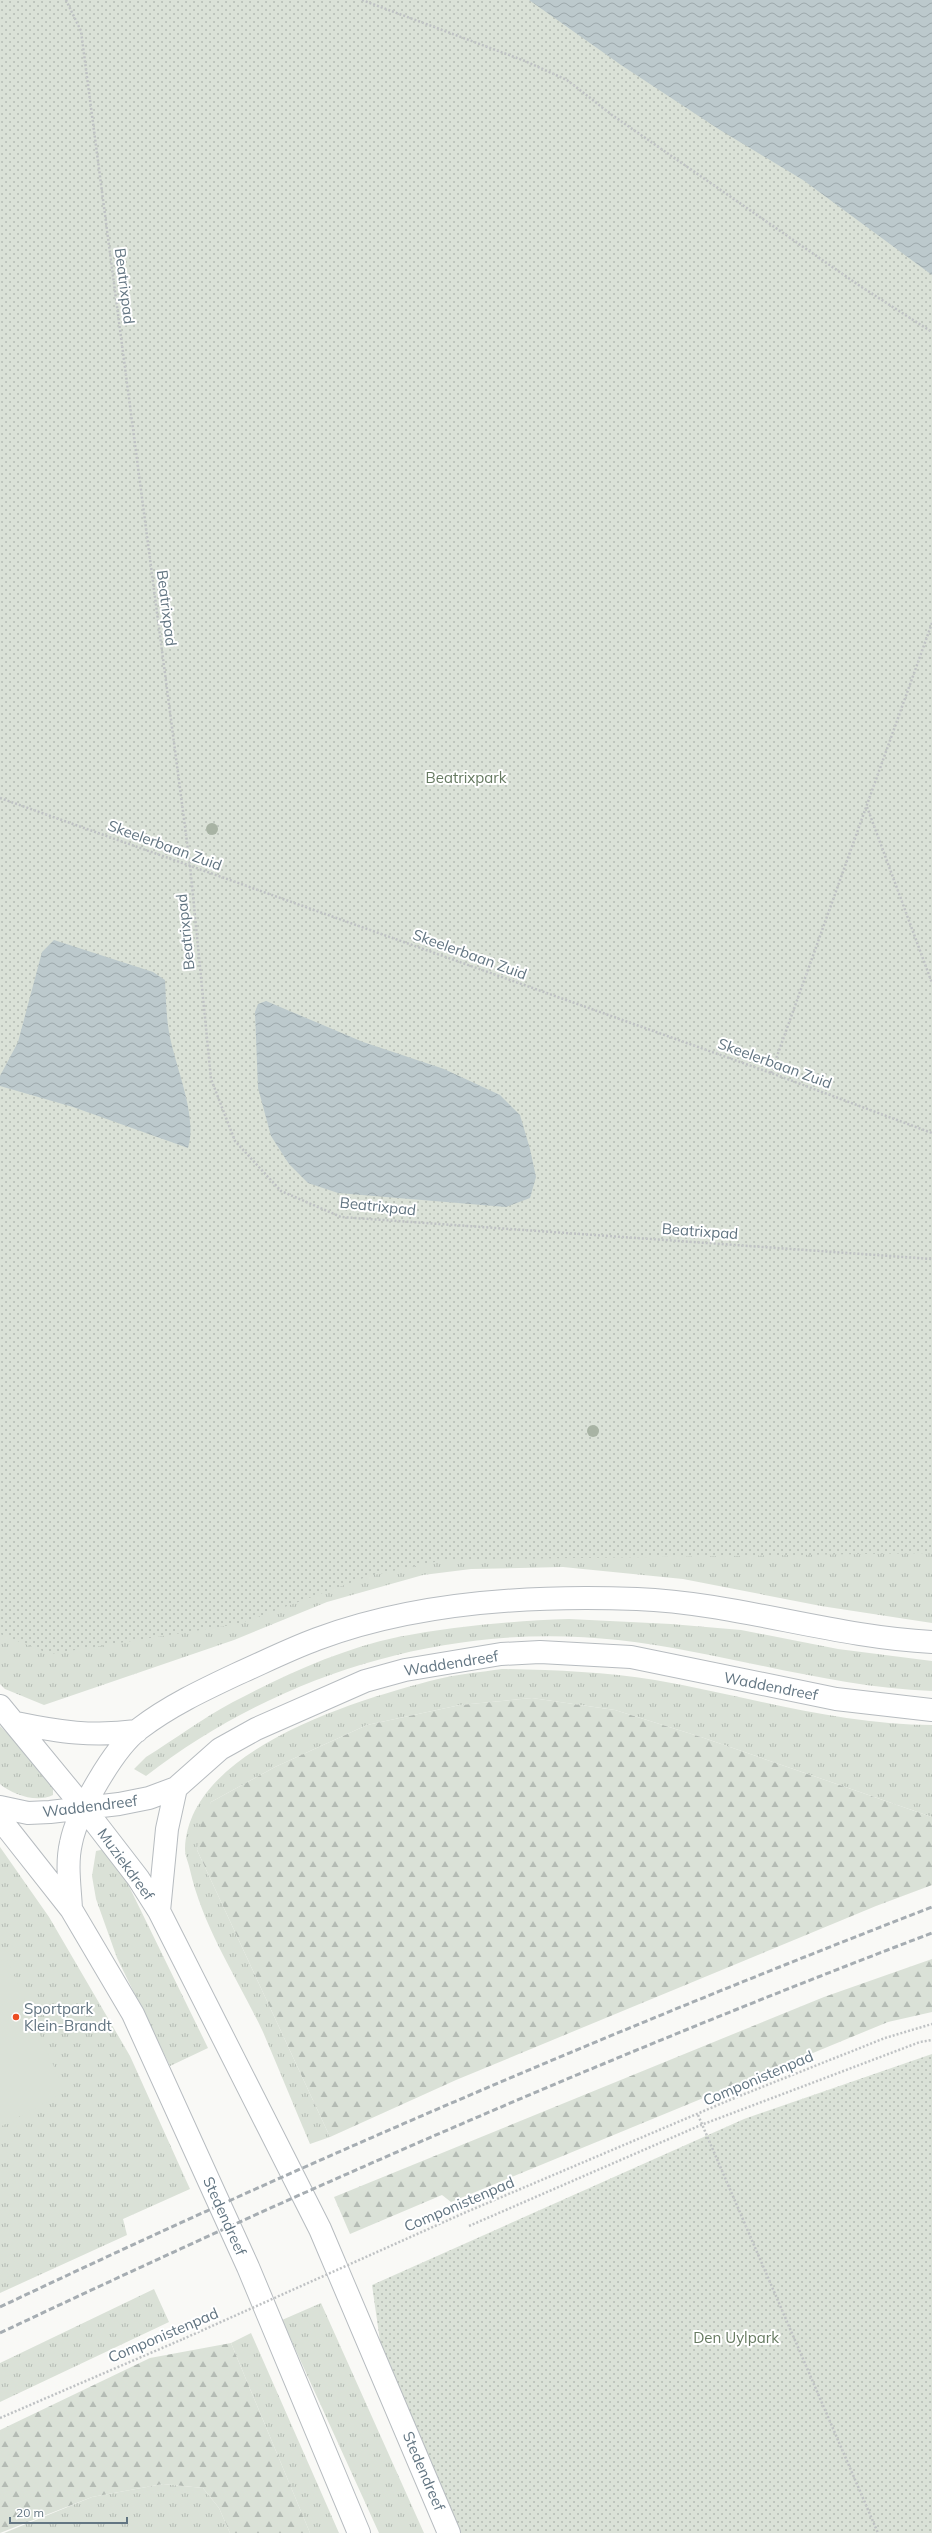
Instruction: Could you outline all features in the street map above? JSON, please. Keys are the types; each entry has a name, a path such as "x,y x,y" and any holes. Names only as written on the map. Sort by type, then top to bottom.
{"main road":[{"path":"16,1723 83,1735 109,1735 137,1731 189,1697 318,1639 389,1618 452,1607 527,1599 637,1599 691,1604 758,1613 862,1635 932,1642"},
{"name":"Waddendreef","path":"0,1807 28,1813 120,1804 149,1798 176,1788 220,1749 256,1729 365,1681 405,1670 501,1654 540,1652 630,1657 836,1699 932,1710"},
{"name":"Muziekdreef","path":"0,1706 16,1723 84,1808 138,1878 159,1911"},
{"name":"Stedendreef","path":"71,1909 69,1866 70,1844 84,1808 104,1772 137,1731"},
{"path":"159,1911 167,1829 176,1788"},
{"name":"Stedendreef","path":"0,1819 71,1909 133,2014 248,2267 359,2533"},
{"name":"Stedendreef","path":"159,1911 320,2229 450,2533"}],"path":[{"name":"Beatrixpad","path":"66,0 81,31 190,865 211,1079 235,1141 281,1191 341,1217 932,1259"},
{"path":"362,0 525,61 567,80 612,115 860,286 932,332"},
{"path":"772,1073 932,623"},
{"name":"Skeelerbaan Zuid","path":"0,798 772,1073 932,1133"},
{"path":"867,806 932,983"},
{"name":"Componistenpad","path":"0,2418 183,2339 464,2213 698,2115 732,2099 885,2038 932,2024"},
{"name":"Componistenpad","path":"469,2226 701,2125 920,2042 932,2040"},
{"path":"698,2115 878,2533"}],"green space":[{"name":"Beatrixpark","path":"0,0 932,0 932,1553 444,1560 369,1576 238,1624 50,1654 0,1634"},
{"path":"0,1439 932,1476 932,1623 821,1606 683,1579 563,1567 471,1569 423,1575 327,1602 234,1640 44,1705 5,1689 0,1684"},
{"path":"569,1619 671,1624 741,1630 838,1649 932,1661 932,1691 853,1683 697,1652 618,1640 555,1636 493,1639 431,1648 369,1662 310,1683 252,1709 197,1740 146,1776 134,1769 146,1757 222,1708 272,1682 355,1648 398,1637 462,1627 526,1621"},
{"path":"502,1669 578,1672 636,1677 827,1715 897,1724 932,1725 932,1817 701,1737 615,1710 532,1698 460,1705 367,1725 275,1767 211,1802 197,1850 330,2137 310,2144 263,2032 212,1933 203,1912 186,1857 185,1849 193,1814 215,1783 246,1757 283,1734 324,1715 405,1688 446,1677"},
{"path":"532,1698 615,1710 701,1737 932,1817 932,1885 876,1906 456,2080 330,2137 197,1850 201,1821 211,1802 275,1767 367,1725 460,1705"},
{"path":"0,1726 29,1755 53,1784 53,1795 40,1798 25,1797 5,1788 0,1784"},
{"path":"0,1847 49,1917 130,2056 190,2189 123,2219 127,2235 0,2293"},
{"path":"105,1849 123,1874 208,2048 170,2066 117,1958 96,1899 92,1876 96,1851"},
{"name":"Sportpark Klein-Brandt","path":"0,1943 65,2092 0,2127"},
{"path":"932,1959 932,2012 888,2022 451,2202 442,2195 350,2234 334,2197 824,1997"},
{"name":"Den Uylpark","path":"932,2054 932,2533 456,2533 431,2479 380,2341 372,2285 744,2119"},
{"path":"154,2289 169,2322 0,2402 0,2363"},
{"path":"321,2303 424,2533 379,2533 282,2320"},
{"path":"251,2333 339,2533 310,2533 231,2343"},
{"path":"231,2343 310,2533 230,2533 219,2508 203,2488 163,2484 92,2497 0,2533 0,2430 150,2358"},
{"path":"163,2484 203,2488 219,2508 230,2533 4,2533 92,2497"}],"water":[{"path":"529,0 932,0 932,275 803,180 720,130 621,65"},
{"path":"54,940 153,972 165,980 169,1032 188,1106 190,1135 188,1148 73,1107 0,1086 0,1076 18,1042 42,952"},
{"path":"266,1001 363,1042 444,1069 500,1095 520,1115 530,1149 536,1177 530,1198 506,1207 338,1193 308,1183 289,1164 271,1136 258,1088 255,1012 258,1004"}],"railway":[{"path":"0,2307 230,2200 462,2098 814,1953 932,1907"},
{"path":"0,2333 230,2226 462,2124 696,2026 932,1933"}],"place":[{"name":"Sportpark Klein-Brandt","path":"16,2017"}]}
